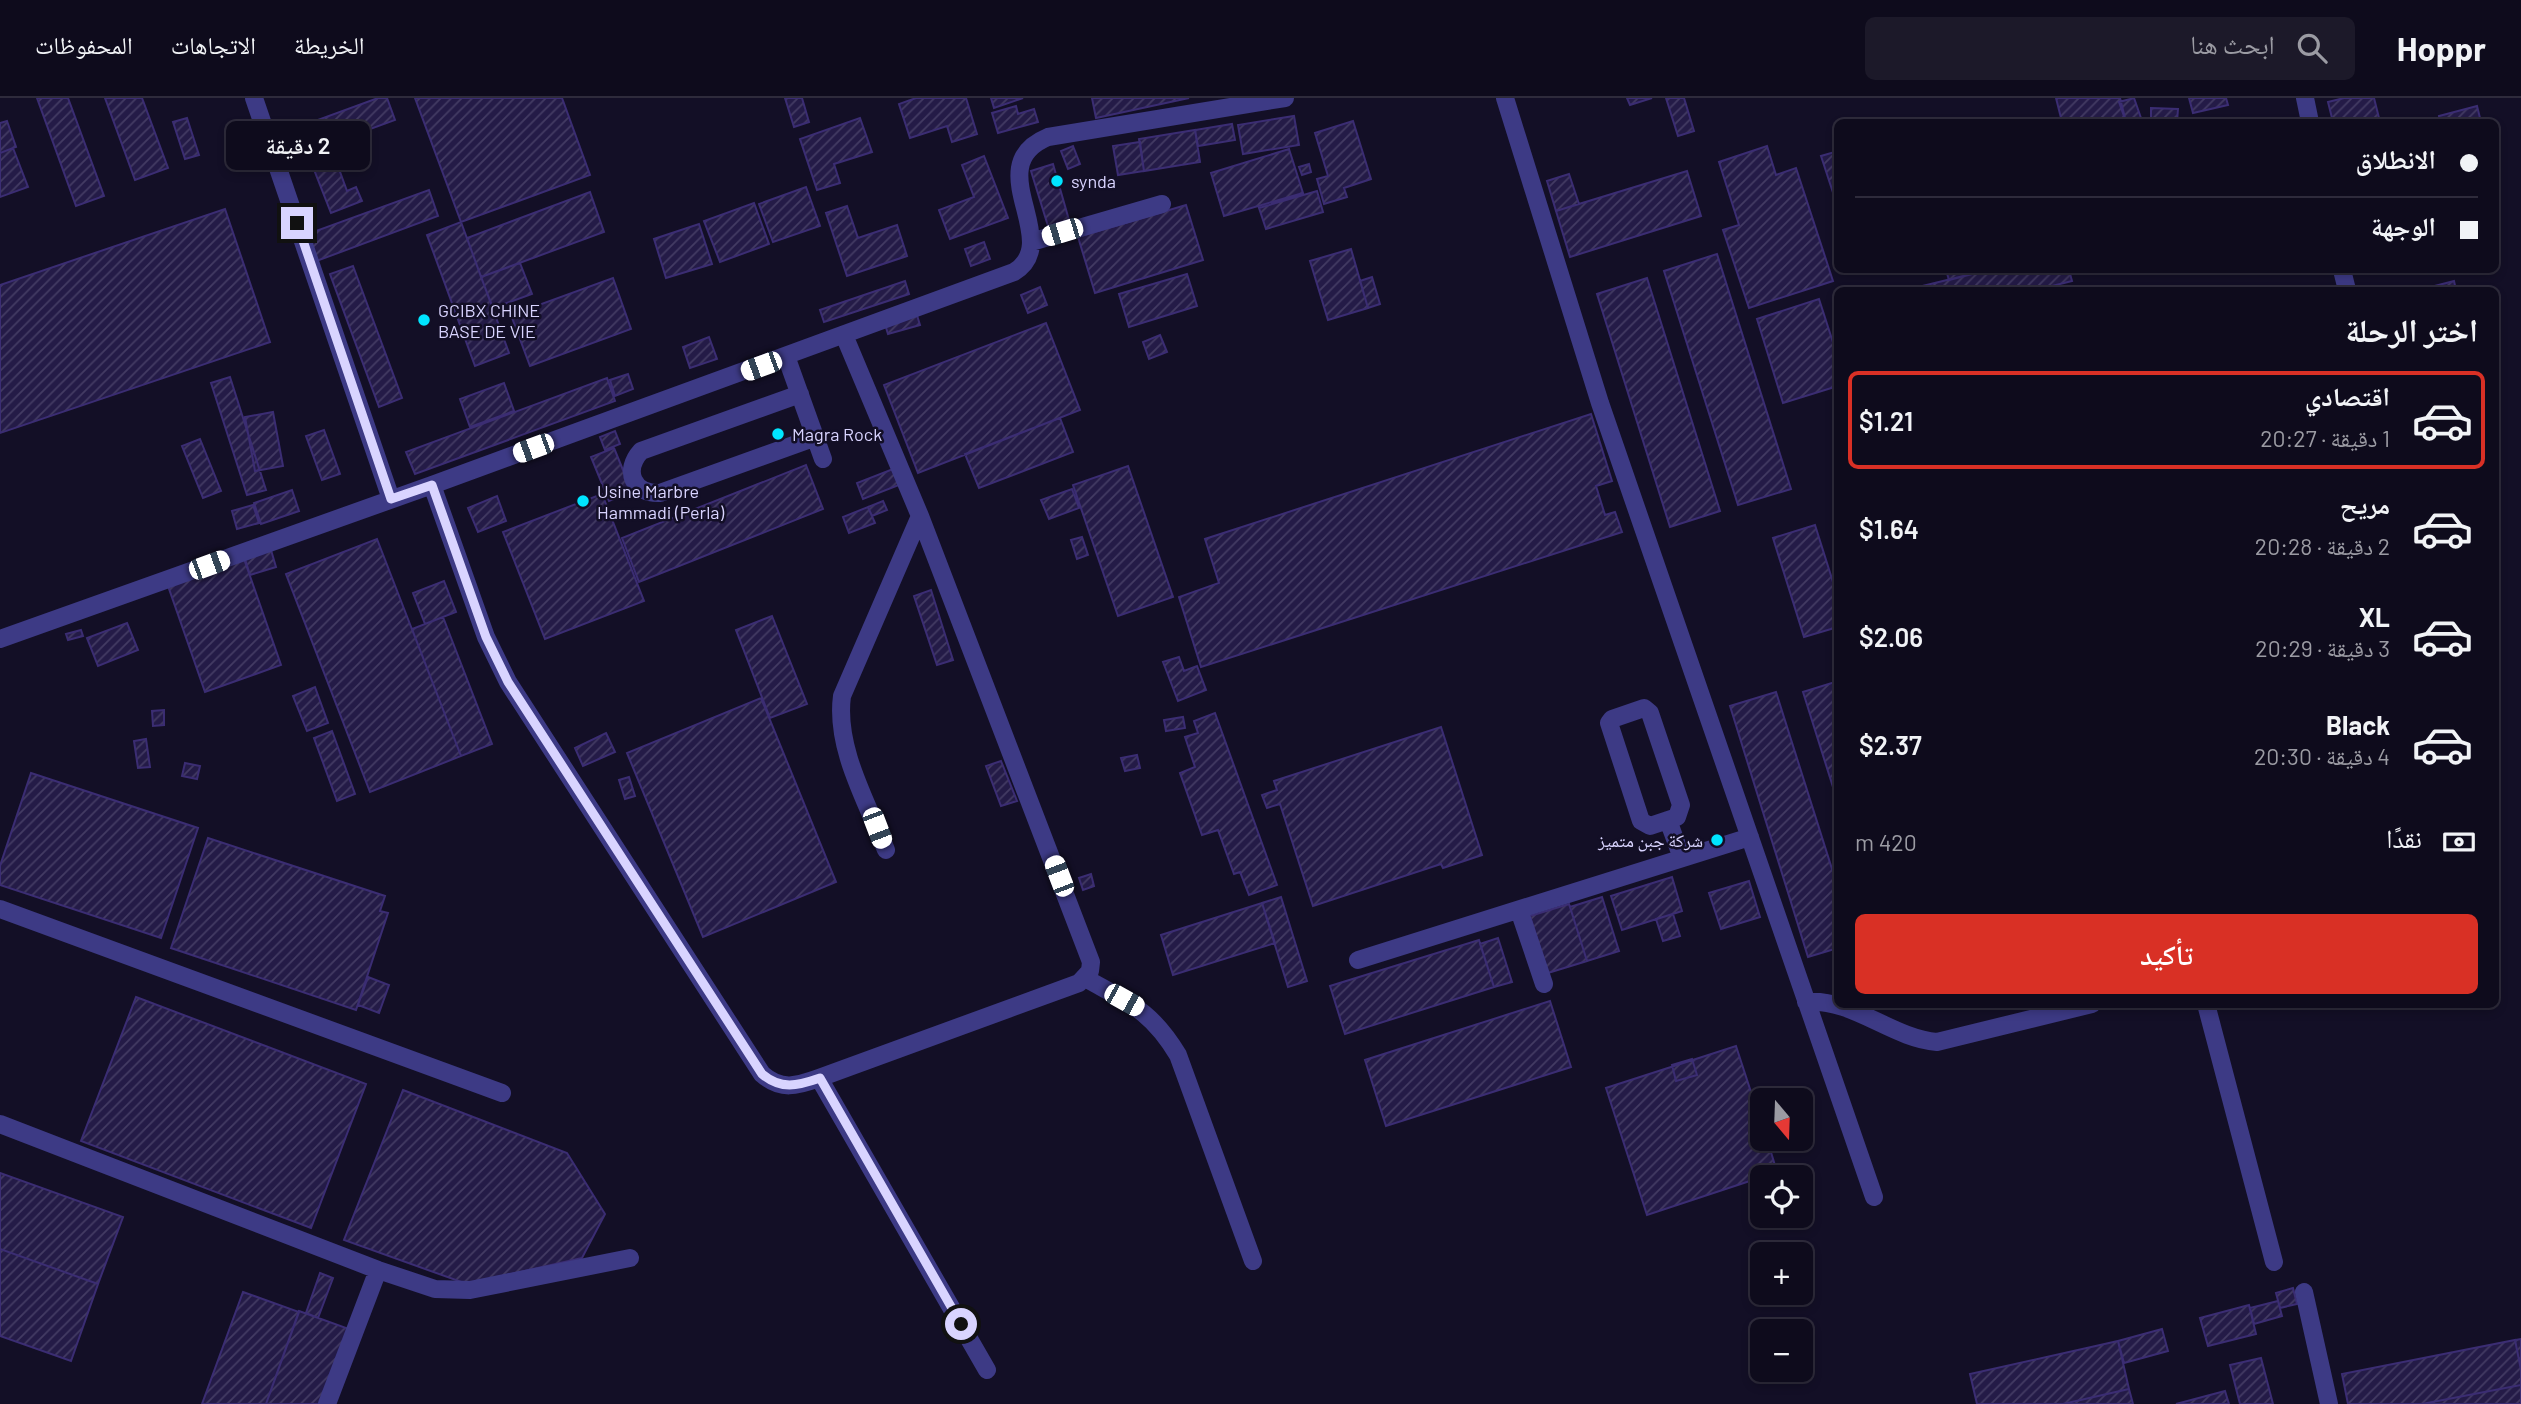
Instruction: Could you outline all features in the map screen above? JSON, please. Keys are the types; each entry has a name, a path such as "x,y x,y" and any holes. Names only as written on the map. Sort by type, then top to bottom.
{"street":[{"path":"254,98 391,499"},
{"path":"0,639 432,485 1014,272 1028,260 1031,242 1018,176 1020,162 1027,150 1037,141 1285,98"},
{"path":"1505,98 1600,403 1874,1197"},
{"path":"2305,98 2309,119"},
{"path":"1031,242 1162,204"},
{"path":"432,485 486,637 508,682 762,1074 769,1080 788,1086 798,1086 820,1078 1079,983 1090,971 1089,953 920,516 844,335"},
{"path":"786,356 823,459"},
{"path":"800,394 641,451 634,459 631,470 633,480 649,494 660,493 816,437"},
{"path":"886,850 843,741 840,710 842,696 920,516"},
{"path":"1644,709 1650,713 1681,806 1679,814 1668,820 1650,826 1641,821 1610,726 1612,719 1644,709"},
{"path":"1668,820 1682,858"},
{"path":"1358,960 1750,837"},
{"path":"0,909 502,1093"},
{"path":"1519,910 1544,984"},
{"path":"1085,978 1143,1010 1162,1030 1178,1055 1253,1261"},
{"path":"1807,1002 1825,1000 1834,1004"},
{"path":"1844,1008 1919,1039 1937,1042 2076,1008"},
{"path":"2207,1008 2274,1262"},
{"path":"820,1078 987,1370"},
{"path":"0,1124 378,1270 435,1289 470,1290 630,1258"},
{"path":"327,1404 378,1270"},
{"path":"2304,1292 2329,1404"}],"building":[{"path":"37,98 68,98 104,196 76,206"},
{"path":"105,98 142,98 168,168 135,180"},
{"path":"378,98 387,98 395,120 280,162 271,137"},
{"path":"415,98 562,98 590,175 461,222"},
{"path":"785,98 802,98 809,122 794,127"},
{"path":"916,98 966,98 977,134 952,142 947,126 910,138 899,104"},
{"path":"991,98 1023,98 994,108"},
{"path":"1092,98 1189,98 1096,118"},
{"path":"1627,98 1652,98 1630,105"},
{"path":"1666,98 1684,98 1694,131 1678,136"},
{"path":"2056,98 2120,98 2125,119 2061,119"},
{"path":"2134,98 2141,118 2125,119 2119,102"},
{"path":"2189,98 2226,98 2228,105 2193,113"},
{"path":"2344,98 2374,98 2379,119 2332,119 2328,102"},
{"path":"1016,106 1018,114 1034,109 1038,122 998,133 992,113"},
{"path":"2477,106 2480,119 2440,119 2439,116"},
{"path":"2151,108 2178,109 2177,119 2151,119"},
{"path":"1294,116 1299,145 1243,154 1238,125"},
{"path":"187,118 199,155 185,159 173,122"},
{"path":"860,118 872,152 834,164 840,183 817,190 800,139"},
{"path":"7,121 16,147 0,153 0,123"},
{"path":"1353,121 1371,179 1344,188 1347,197 1324,204 1317,179 1328,176 1315,133"},
{"path":"1232,124 1235,140 1198,146 1195,130"},
{"path":"1195,130 1200,162 1144,171 1139,139"},
{"path":"1140,142 1144,171 1118,175 1113,146"},
{"path":"1073,146 1080,164 1068,169 1061,151"},
{"path":"1767,146 1776,175 1796,168 1833,281 1749,308 1723,230 1739,225 1719,162"},
{"path":"13,148 28,187 0,197 0,153"},
{"path":"1289,149 1303,193 1224,216 1211,173"},
{"path":"1834,152 1834,196 1821,156"},
{"path":"342,156 346,166 339,169 347,191 356,187 362,201 331,213 313,167"},
{"path":"984,156 1008,218 950,239 939,210 974,197 962,165"},
{"path":"1053,164 1069,220 1048,226 1031,171"},
{"path":"1309,164 1311,172 1302,175 1299,167"},
{"path":"1687,171 1701,216 1570,257 1556,211"},
{"path":"1569,174 1579,204 1556,211 1547,181"},
{"path":"806,187 820,226 773,242 759,204"},
{"path":"429,190 438,216 311,263 302,236"},
{"path":"1317,191 1323,212 1266,229 1259,208"},
{"path":"590,192 604,232 481,277 467,238"},
{"path":"754,203 769,244 720,262 704,221"},
{"path":"1186,205 1203,260 1095,293 1078,237"},
{"path":"847,206 858,238 897,225 907,256 847,276 826,213"},
{"path":"225,209 270,342 0,433 0,285"},
{"path":"461,222 509,353 475,366 427,235"},
{"path":"699,224 712,264 666,278 654,239"},
{"path":"984,242 990,259 971,266 965,249"},
{"path":"1351,249 1368,308 1328,320 1310,261"},
{"path":"1717,254 1791,489 1738,505 1664,271"},
{"path":"520,263 532,294 493,308 481,277"},
{"path":"353,266 402,398 379,407 330,274"},
{"path":"1947,273 1976,273 1949,280"},
{"path":"1976,273 2070,273 2072,281 2048,287 1918,287"},
{"path":"1187,274 1197,306 1129,327 1119,294"},
{"path":"1372,277 1380,304 1368,308 1360,281"},
{"path":"613,278 631,329 530,366 511,315"},
{"path":"1647,278 1720,511 1670,527 1597,294"},
{"path":"905,281 909,294 824,322 820,310"},
{"path":"2454,281 2455,287 2431,287"},
{"path":"1040,287 1047,305 1028,313 1021,295"},
{"path":"1819,299 1834,346 1834,387 1783,403 1757,319"},
{"path":"916,312 920,325 888,334 884,321"},
{"path":"1046,323 1080,410 918,473 884,385"},
{"path":"1160,335 1167,352 1149,359 1143,342"},
{"path":"709,337 717,359 690,368 683,347"},
{"path":"628,374 633,389 615,396 610,380"},
{"path":"230,377 266,490 247,495 211,383"},
{"path":"607,378 615,401 415,474 406,452"},
{"path":"504,383 514,411 470,427 460,399"},
{"path":"273,412 283,466 255,471 245,417"},
{"path":"1591,414 1612,481 1596,486 1605,515 1615,512 1622,532 1201,667 1179,597 1219,583 1205,539"},
{"path":"1060,418 1073,452 979,488 965,454"},
{"path":"324,430 340,474 322,480 306,436"},
{"path":"615,431 620,444 605,450 600,437"},
{"path":"200,439 221,491 203,498 182,446"},
{"path":"614,448 632,492 609,501 591,457"},
{"path":"806,465 823,509 639,582 622,538"},
{"path":"1128,466 1173,597 1118,616 1073,485"},
{"path":"893,469 899,485 863,499 857,483"},
{"path":"1072,489 1079,508 1049,519 1041,500"},
{"path":"292,490 299,511 261,524 254,503"},
{"path":"602,494 644,601 545,639 503,532"},
{"path":"497,496 506,521 478,532 468,508"},
{"path":"883,501 887,510 872,516 868,507"},
{"path":"253,505 259,523 237,529 232,511"},
{"path":"868,507 875,523 849,533 843,517"},
{"path":"1815,525 1834,585 1834,628 1804,637 1773,538"},
{"path":"1082,537 1088,555 1077,559 1071,540"},
{"path":"377,539 461,756 370,792 286,574"},
{"path":"271,550 276,567 250,575 245,559"},
{"path":"243,556 281,665 205,692 167,583"},
{"path":"444,581 456,612 425,624 413,593"},
{"path":"931,590 953,660 937,665 914,596"},
{"path":"772,616 807,704 770,718 736,630"},
{"path":"443,617 492,744 461,756 412,629"},
{"path":"127,623 138,650 98,666 87,638"},
{"path":"81,630 83,636 68,640 66,634"},
{"path":"1179,657 1184,671 1197,666 1206,690 1178,701 1163,662"},
{"path":"1834,682 1834,790 1803,692"},
{"path":"315,687 328,723 307,731 293,696"},
{"path":"1776,692 1834,875 1834,949 1808,957 1730,706"},
{"path":"761,698 836,882 703,937 627,753"},
{"path":"164,710 164,725 153,726 152,711"},
{"path":"1215,713 1277,885 1249,895 1240,872 1234,874 1218,830 1202,835 1180,773 1195,767 1185,737 1198,733 1194,721"},
{"path":"1183,717 1185,728 1166,731 1164,720"},
{"path":"1441,727 1482,855 1443,868 1441,864 1313,906 1280,804 1267,808 1262,795 1277,790 1274,781"},
{"path":"332,731 355,794 337,801 314,738"},
{"path":"606,733 615,752 583,766 575,748"},
{"path":"146,739 150,767 138,768 134,741"},
{"path":"1137,755 1140,768 1125,771 1121,758"},
{"path":"1001,761 1017,801 1001,806 986,766"},
{"path":"185,763 200,766 197,779 182,776"},
{"path":"31,773 198,828 161,938 0,885 0,866"},
{"path":"629,777 635,796 625,799 619,780"},
{"path":"208,838 385,896 380,911 388,913 356,1010 171,948"},
{"path":"1091,874 1094,886 1083,890 1079,878"},
{"path":"1672,877 1682,911 1622,930 1611,896"},
{"path":"1749,881 1760,917 1721,929 1709,893"},
{"path":"1281,897 1307,981 1288,987 1262,903"},
{"path":"1602,897 1619,951 1587,961 1570,907"},
{"path":"1262,903 1275,943 1173,975 1161,935"},
{"path":"1569,904 1587,961 1548,973 1530,916"},
{"path":"1673,914 1680,936 1663,941 1656,919"},
{"path":"1498,938 1512,982 1494,987 1480,944"},
{"path":"1479,940 1494,987 1345,1034 1330,986"},
{"path":"368,977 389,985 379,1013 358,1005"},
{"path":"136,997 366,1084 311,1228 81,1141"},
{"path":"1550,1001 1571,1067 1386,1126 1365,1060"},
{"path":"1736,1046 1750,1089 1750,1152 1771,1152 1775,1165 1750,1165 1750,1181 1647,1215 1606,1088"},
{"path":"1692,1059 1697,1075 1676,1081 1672,1065"},
{"path":"403,1090 567,1153 605,1214 582,1258 467,1284 344,1240"},
{"path":"0,1173 123,1217 98,1284 0,1249"},
{"path":"0,1249 98,1284 71,1361 0,1336"},
{"path":"320,1273 333,1278 318,1318 306,1313"},
{"path":"2293,1288 2297,1304 2280,1308 2276,1293"},
{"path":"243,1292 299,1312 266,1404 202,1404"},
{"path":"2278,1301 2282,1316 2254,1324 2250,1308"},
{"path":"2249,1305 2256,1334 2208,1346 2200,1318"},
{"path":"299,1311 349,1329 322,1404 266,1404"},
{"path":"2162,1329 2168,1351 2124,1363 2118,1341"},
{"path":"2521,1339 2521,1365 2520,1365 2515,1340"},
{"path":"2515,1340 2521,1385 2422,1404 2348,1404 2342,1374"},
{"path":"2118,1341 2129,1389 2063,1404 1977,1404 1970,1374"},
{"path":"2261,1358 2273,1404 2240,1404 2230,1365"},
{"path":"2521,1385 2521,1404 2422,1404"},
{"path":"2129,1389 2133,1404 2063,1404"},
{"path":"2225,1391 2229,1404 2176,1404"}],"place":[{"name":"synda","path":"1057,181"},
{"name":"GCIBX CHINE BASE DE VIE","path":"424,320"},
{"name":"Magra Rock","path":"778,434"},
{"name":"Usine Marbre Hammadi (Perla)","path":"583,501"},
{"name":"شركة جبن متميز","path":"1717,840"}],"route":[{"path":"297,223 391,499 432,485 486,637 508,682 762,1074 769,1080 788,1086 798,1086 820,1078 961,1324"}]}
